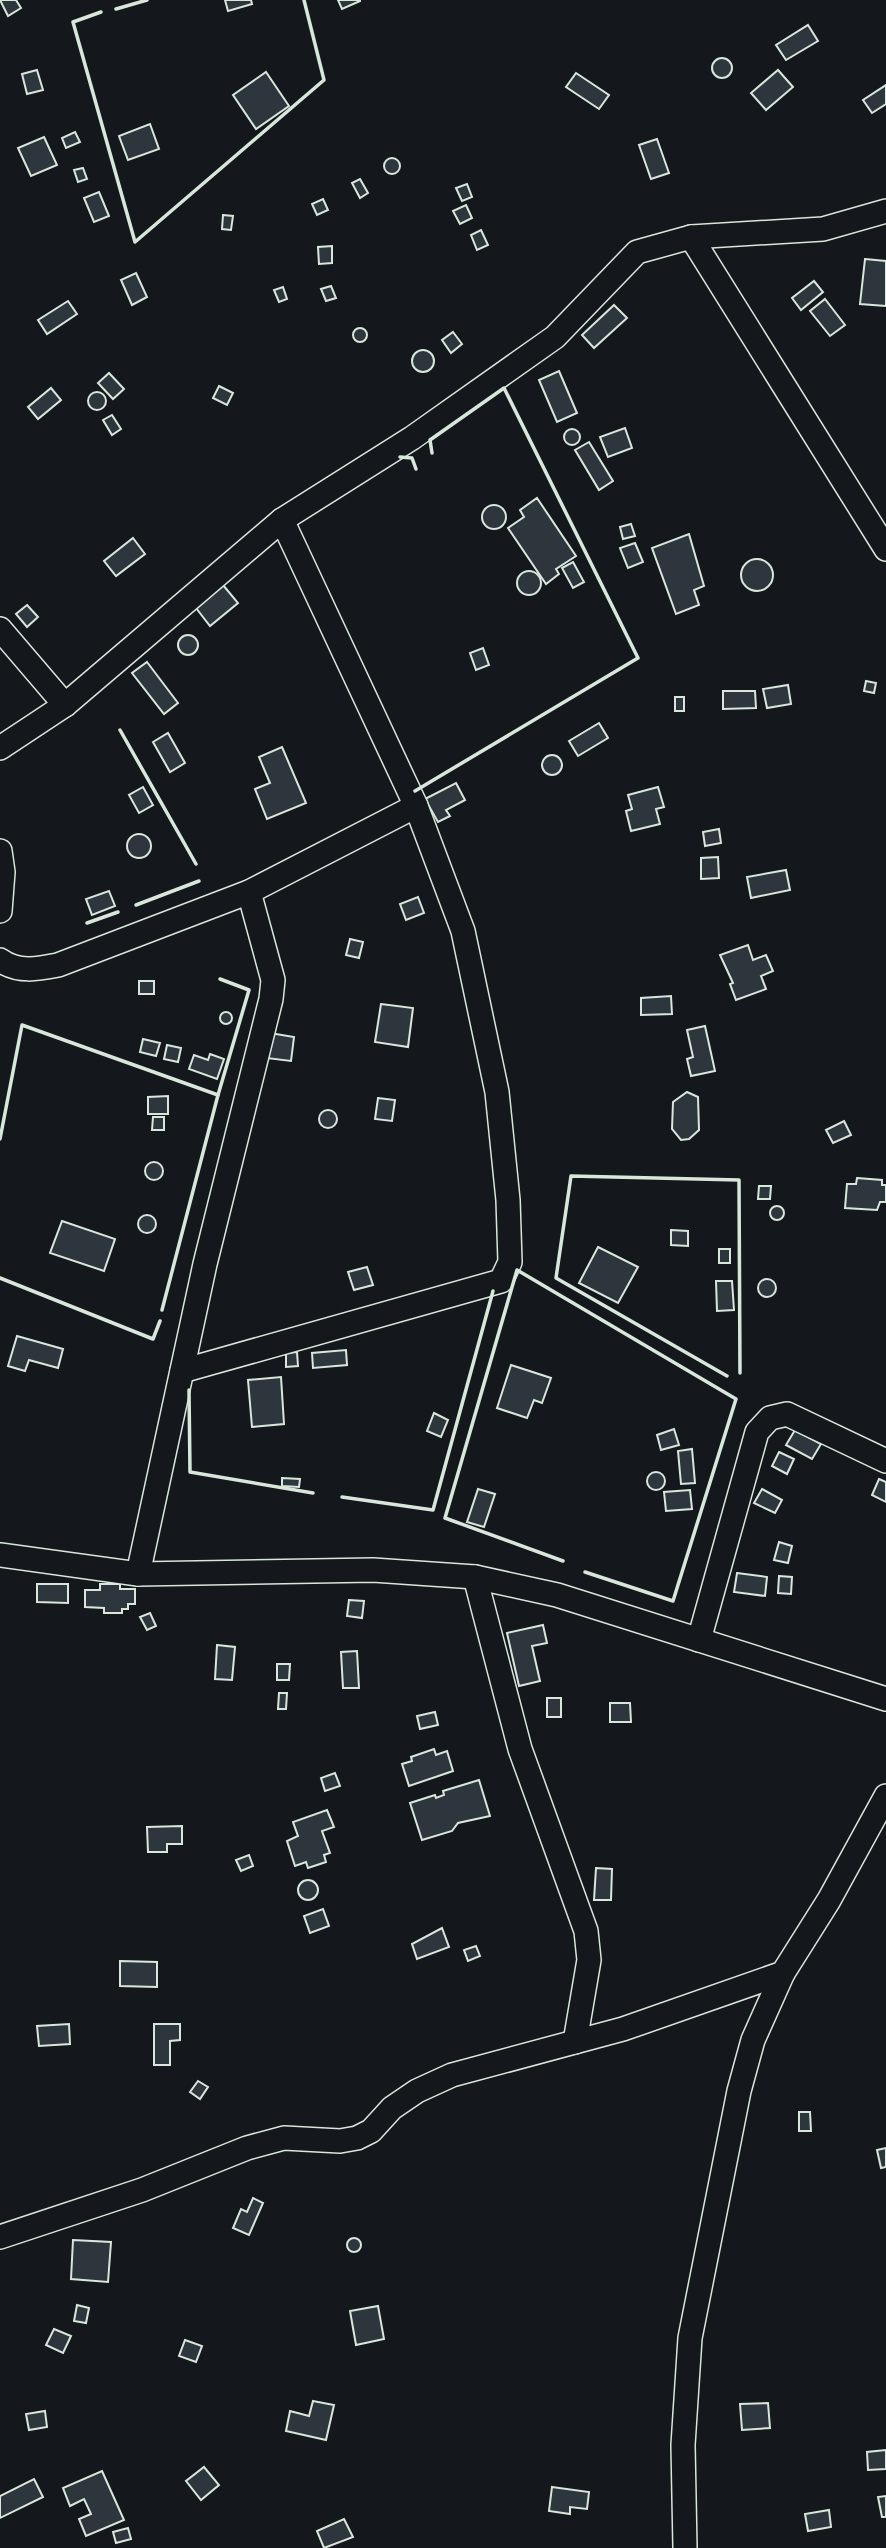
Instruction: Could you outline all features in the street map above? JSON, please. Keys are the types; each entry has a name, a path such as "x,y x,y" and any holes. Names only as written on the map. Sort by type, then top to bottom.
{"street":[{"path":"0,748 65,705 282,520 412,438 555,337 637,252 691,237 823,229 886,211"},
{"path":"691,237 886,549"},
{"path":"182,1371 501,1281 508,1271 508,1200 491,1058 463,931 416,806 282,520"},
{"path":"0,629 65,705"},
{"path":"0,960 10,968 35,969 58,965 249,892 416,806"},
{"path":"0,851 3,872 0,911"},
{"path":"138,1574 182,1371 271,999 273,980 249,892"},
{"path":"699,1640 757,1432 770,1418 787,1414 886,1461"},
{"path":"0,1555 138,1574 373,1570 475,1577 556,1595 886,1699"},
{"path":"475,1577 520,1749 586,1931 589,1960 575,2042"},
{"path":"685,2548 683,2445 690,2338 739,2091 753,2040 783,1973 829,1900 886,1796"},
{"path":"0,2237 142,2190 272,2141 284,2138 340,2141 357,2138 371,2131 392,2108 452,2075 687,2009 783,1973"}],"building":[{"path":"0,0 16,0 21,8 8,16"},
{"path":"225,0 251,0 252,4 228,11"},
{"path":"338,0 360,0 360,1 342,9"},
{"path":"808,25 818,41 786,60 776,45"},
{"path":"722,58 729,61 732,68 729,75 722,78 715,75 712,68 715,61"},
{"path":"37,70 43,90 27,94 22,74"},
{"path":"778,70 793,87 766,110 751,93"},
{"path":"266,72 289,106 256,129 233,95"},
{"path":"576,73 609,95 599,109 566,87"},
{"path":"886,85 886,104 872,113 863,100"},
{"path":"150,124 159,149 128,160 119,136"},
{"path":"75,132 80,142 66,148 62,138"},
{"path":"44,137 57,165 31,176 18,148"},
{"path":"657,139 669,173 651,179 639,145"},
{"path":"392,158 398,160 398,172 392,174 386,172 384,166 386,160"},
{"path":"83,168 87,179 78,182 74,170"},
{"path":"360,179 368,193 360,198 352,183"},
{"path":"467,184 472,197 462,201 456,188"},
{"path":"99,192 109,216 94,222 84,198"},
{"path":"323,199 328,210 317,215 312,204"},
{"path":"466,205 472,218 460,224 453,211"},
{"path":"223,215 233,216 231,230 222,229"},
{"path":"481,230 488,245 477,250 471,235"},
{"path":"332,246 332,263 319,264 318,247"},
{"path":"865,259 886,261 886,306 860,304"},
{"path":"136,273 147,297 132,305 121,280"},
{"path":"814,281 823,292 801,310 792,298"},
{"path":"331,286 336,298 326,301 321,289"},
{"path":"283,287 287,299 279,302 274,290"},
{"path":"825,299 845,325 830,336 810,311"},
{"path":"68,301 77,314 47,334 38,320"},
{"path":"614,305 627,318 594,348 582,335"},
{"path":"357,328 363,328 367,335 363,342 357,342 353,338 353,332"},
{"path":"453,332 462,344 451,353 442,340"},
{"path":"423,350 431,353 434,361 431,369 423,372 415,369 412,361 415,353"},
{"path":"559,371 577,413 557,422 539,380"},
{"path":"109,373 124,389 113,399 98,383"},
{"path":"219,386 233,393 227,405 213,398"},
{"path":"51,388 61,400 38,419 28,407"},
{"path":"97,392 103,395 106,401 103,407 97,410 91,407 88,401 91,395"},
{"path":"112,415 121,429 112,435 103,420"},
{"path":"625,428 632,448 608,457 600,437"},
{"path":"572,429 578,431 578,443 572,445 566,443 564,437 566,431"},
{"path":"589,442 613,481 599,490 575,450"},
{"path":"537,498 576,556 556,569 559,574 546,584 508,528 524,517 520,510"},
{"path":"494,505 503,508 506,517 503,526 494,529 485,526 482,517 485,508"},
{"path":"631,524 635,536 623,539 620,527"},
{"path":"689,534 704,586 694,590 699,605 676,614 652,548"},
{"path":"133,538 145,554 116,576 104,561"},
{"path":"635,543 643,562 628,568 620,548"},
{"path":"757,559 768,564 773,575 768,586 757,591 746,586 741,575 746,564"},
{"path":"573,562 584,582 573,588 562,568"},
{"path":"529,571 538,574 541,583 538,592 529,595 520,592 517,583 520,574"},
{"path":"223,585 238,603 210,626 196,608"},
{"path":"27,605 38,617 27,627 16,614"},
{"path":"188,635 195,638 198,645 195,652 188,655 181,652 178,645 181,638"},
{"path":"483,648 489,665 476,670 470,653"},
{"path":"147,662 178,703 164,714 132,673"},
{"path":"866,681 876,683 874,693 864,691"},
{"path":"788,685 791,704 767,708 763,689"},
{"path":"723,691 755,691 756,708 723,709"},
{"path":"675,697 684,697 684,711 675,711"},
{"path":"599,723 608,738 578,756 569,741"},
{"path":"168,733 185,763 170,772 153,742"},
{"path":"282,747 306,803 267,819 255,789 270,783 259,757"},
{"path":"552,755 559,758 562,765 559,772 552,775 545,772 542,765 545,758"},
{"path":"456,783 465,800 446,810 450,816 438,822 425,799"},
{"path":"143,787 153,805 139,813 129,795"},
{"path":"658,787 664,807 656,809 660,824 631,831 626,811 632,809 628,795"},
{"path":"719,829 721,843 705,846 703,832"},
{"path":"139,834 147,838 151,846 147,854 139,858 131,854 127,846 131,838"},
{"path":"718,857 719,878 701,879 701,858"},
{"path":"786,870 790,890 751,898 747,877"},
{"path":"109,891 115,906 92,915 86,899"},
{"path":"418,897 424,913 406,920 400,904"},
{"path":"350,939 363,942 359,958 346,955"},
{"path":"748,945 753,960 766,955 773,971 761,976 766,989 736,1000 730,984 733,983 720,955"},
{"path":"139,981 154,981 154,994 139,994"},
{"path":"671,996 672,1014 641,1015 641,998"},
{"path":"381,1004 413,1008 408,1047 375,1042"},
{"path":"226,1012 232,1018 226,1024 220,1018"},
{"path":"705,1026 715,1071 691,1076 687,1059 693,1057 687,1030"},
{"path":"270,1033 294,1037 291,1061 266,1058"},
{"path":"143,1039 160,1043 156,1056 140,1052"},
{"path":"167,1045 181,1048 178,1062 164,1059"},
{"path":"210,1054 224,1059 217,1079 189,1069 194,1055 208,1060"},
{"path":"687,1092 698,1097 699,1130 689,1139 681,1140 672,1129 673,1102"},
{"path":"168,1096 168,1114 148,1114 148,1097"},
{"path":"378,1098 395,1100 392,1121 375,1119"},
{"path":"328,1110 334,1113 337,1119 334,1125 328,1128 322,1125 319,1119 322,1113"},
{"path":"153,1117 164,1117 164,1130 152,1130"},
{"path":"844,1121 851,1135 833,1143 826,1130"},
{"path":"150,1162 158,1162 163,1171 161,1178 150,1180 145,1175 145,1167"},
{"path":"857,1178 882,1180 882,1185 886,1185 886,1202 880,1202 877,1210 845,1208 847,1184 856,1184"},
{"path":"759,1186 771,1186 770,1199 758,1199"},
{"path":"777,1206 782,1208 782,1218 777,1220 772,1218 770,1213 772,1208"},
{"path":"147,1215 153,1218 156,1224 153,1230 147,1233 141,1230 138,1224 141,1218"},
{"path":"62,1221 115,1239 104,1271 50,1253"},
{"path":"671,1230 688,1231 688,1246 671,1245"},
{"path":"598,1247 638,1267 618,1303 579,1283"},
{"path":"719,1249 730,1249 730,1263 719,1263"},
{"path":"367,1267 373,1285 354,1290 348,1272"},
{"path":"767,1279 773,1282 776,1288 773,1294 767,1297 761,1294 758,1288 761,1282"},
{"path":"716,1281 732,1281 734,1310 717,1311"},
{"path":"17,1336 63,1349 58,1368 29,1360 25,1371 8,1366"},
{"path":"346,1350 347,1365 313,1368 312,1353"},
{"path":"297,1352 298,1366 286,1367 286,1353"},
{"path":"511,1365 551,1378 542,1403 534,1400 527,1418 497,1408"},
{"path":"281,1377 284,1424 252,1427 248,1380"},
{"path":"434,1413 448,1420 441,1437 427,1431"},
{"path":"674,1429 679,1445 661,1450 657,1435"},
{"path":"795,1430 821,1444 812,1459 786,1445"},
{"path":"692,1449 695,1483 681,1484 678,1451"},
{"path":"779,1452 794,1459 787,1474 772,1466"},
{"path":"656,1472 662,1475 665,1481 662,1487 656,1490 650,1487 647,1481 650,1475"},
{"path":"282,1478 300,1479 299,1487 282,1486"},
{"path":"879,1479 886,1482 886,1502 872,1495"},
{"path":"478,1489 495,1494 484,1527 467,1522"},
{"path":"762,1489 782,1500 775,1513 754,1503"},
{"path":"690,1490 692,1509 666,1511 664,1492"},
{"path":"779,1542 792,1546 788,1563 774,1560"},
{"path":"737,1573 767,1577 765,1596 734,1592"},
{"path":"779,1576 792,1577 791,1594 778,1593"},
{"path":"37,1584 68,1584 68,1603 37,1602"},
{"path":"100,1584 120,1584 120,1589 135,1589 135,1604 128,1604 128,1609 122,1609 122,1613 104,1613 104,1608 85,1607 85,1590 100,1590"},
{"path":"349,1600 364,1601 362,1618 347,1616"},
{"path":"150,1613 156,1626 147,1630 140,1617"},
{"path":"543,1625 547,1643 532,1646 540,1681 519,1686 507,1633"},
{"path":"217,1645 235,1647 232,1680 215,1679"},
{"path":"357,1651 359,1688 343,1688 341,1652"},
{"path":"277,1664 290,1664 289,1680 277,1680"},
{"path":"279,1693 287,1693 286,1709 278,1709"},
{"path":"547,1698 561,1698 561,1717 547,1717"},
{"path":"610,1703 630,1703 631,1722 610,1722"},
{"path":"435,1712 438,1725 420,1729 417,1716"},
{"path":"434,1749 436,1755 447,1751 453,1771 409,1786 402,1764 412,1761 411,1757"},
{"path":"335,1773 340,1786 325,1791 321,1778"},
{"path":"479,1780 490,1816 458,1823 452,1831 422,1840 410,1803 435,1795 436,1798 444,1795 443,1791"},
{"path":"327,1810 334,1827 322,1831 330,1853 324,1855 326,1862 308,1868 306,1862 295,1866 287,1841 298,1836 293,1822"},
{"path":"182,1826 182,1844 167,1844 167,1852 148,1852 147,1827"},
{"path":"249,1855 253,1866 241,1871 236,1860"},
{"path":"596,1868 612,1869 611,1900 594,1900"},
{"path":"304,1880 312,1880 318,1890 312,1900 304,1900 298,1894 298,1886"},
{"path":"323,1909 329,1926 310,1933 304,1916"},
{"path":"442,1928 449,1947 417,1959 412,1944"},
{"path":"476,1946 480,1956 468,1961 464,1950"},
{"path":"120,1961 157,1962 157,1987 120,1986"},
{"path":"69,2024 70,2044 39,2046 37,2026"},
{"path":"154,2024 180,2024 180,2040 170,2041 170,2065 154,2065"},
{"path":"198,2081 208,2087 200,2099 190,2092"},
{"path":"799,2112 810,2112 811,2131 799,2131"},
{"path":"886,2148 886,2167 881,2168 877,2150"},
{"path":"253,2198 263,2203 249,2235 233,2228 241,2209 247,2212"},
{"path":"351,2238 357,2238 361,2245 357,2252 351,2252 347,2248 347,2242"},
{"path":"73,2240 111,2242 108,2282 71,2279"},
{"path":"77,2305 89,2308 86,2323 74,2321"},
{"path":"378,2306 384,2339 356,2345 350,2311"},
{"path":"54,2329 71,2336 63,2353 46,2345"},
{"path":"185,2340 202,2346 196,2362 179,2356"},
{"path":"313,2401 334,2405 326,2440 286,2431 290,2411 309,2416"},
{"path":"768,2403 770,2428 742,2430 740,2404"},
{"path":"45,2411 47,2427 29,2430 26,2414"},
{"path":"886,2450 886,2469 868,2470 867,2452"},
{"path":"204,2467 219,2485 201,2500 186,2481"},
{"path":"102,2471 124,2520 86,2536 79,2519 91,2514 84,2499 70,2506 63,2488"},
{"path":"34,2479 43,2497 0,2518 0,2496"},
{"path":"552,2487 589,2492 587,2509 570,2507 570,2514 549,2511"},
{"path":"886,2496 886,2517 882,2517 878,2497"},
{"path":"829,2510 831,2527 808,2531 805,2514"},
{"path":"344,2519 353,2537 324,2548 317,2531"},
{"path":"128,2528 131,2539 116,2543 113,2532"}],"wall":[{"path":"116,9 147,0"},
{"path":"101,12 73,22 135,242 324,80 304,0"},
{"path":"415,791 638,658 504,388 430,440 432,453"},
{"path":"400,457 412,458 416,469"},
{"path":"120,730 196,864"},
{"path":"136,905 199,881"},
{"path":"87,923 118,912"},
{"path":"218,1095 249,990 220,979"},
{"path":"0,1139 22,1025 218,1095 162,1310"},
{"path":"727,1376 556,1278 571,1176 739,1180 740,1373"},
{"path":"563,1561 445,1518 517,1270 736,1399 673,1601 585,1572"},
{"path":"0,1278 153,1339 160,1321"},
{"path":"342,1497 433,1510 493,1291"},
{"path":"189,1390 190,1472 313,1493"}]}
